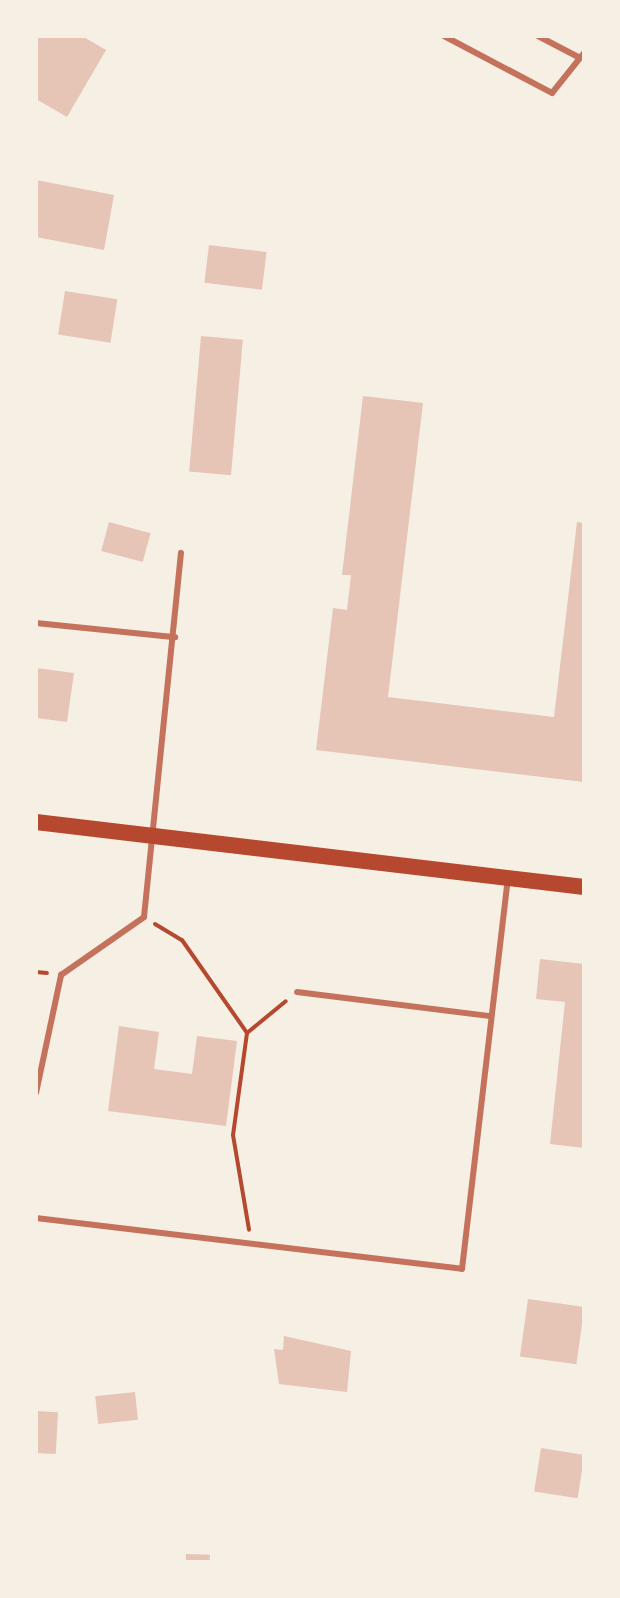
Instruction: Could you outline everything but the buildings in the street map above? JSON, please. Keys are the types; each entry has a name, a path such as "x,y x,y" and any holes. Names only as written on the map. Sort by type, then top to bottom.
{"main road":[{"path":"36,822 584,887"}],"lane":[{"path":"444,36 552,93 582,56 538,36"},
{"path":"36,1093 61,975 144,917 155,837 181,553"},
{"path":"36,623 175,637"},
{"path":"36,1218 462,1269 508,877"},
{"path":"297,992 491,1016"}],"path":[{"path":"144,917 182,940 247,1033 233,1135 251,1244"},
{"path":"247,1033 297,992"}]}
